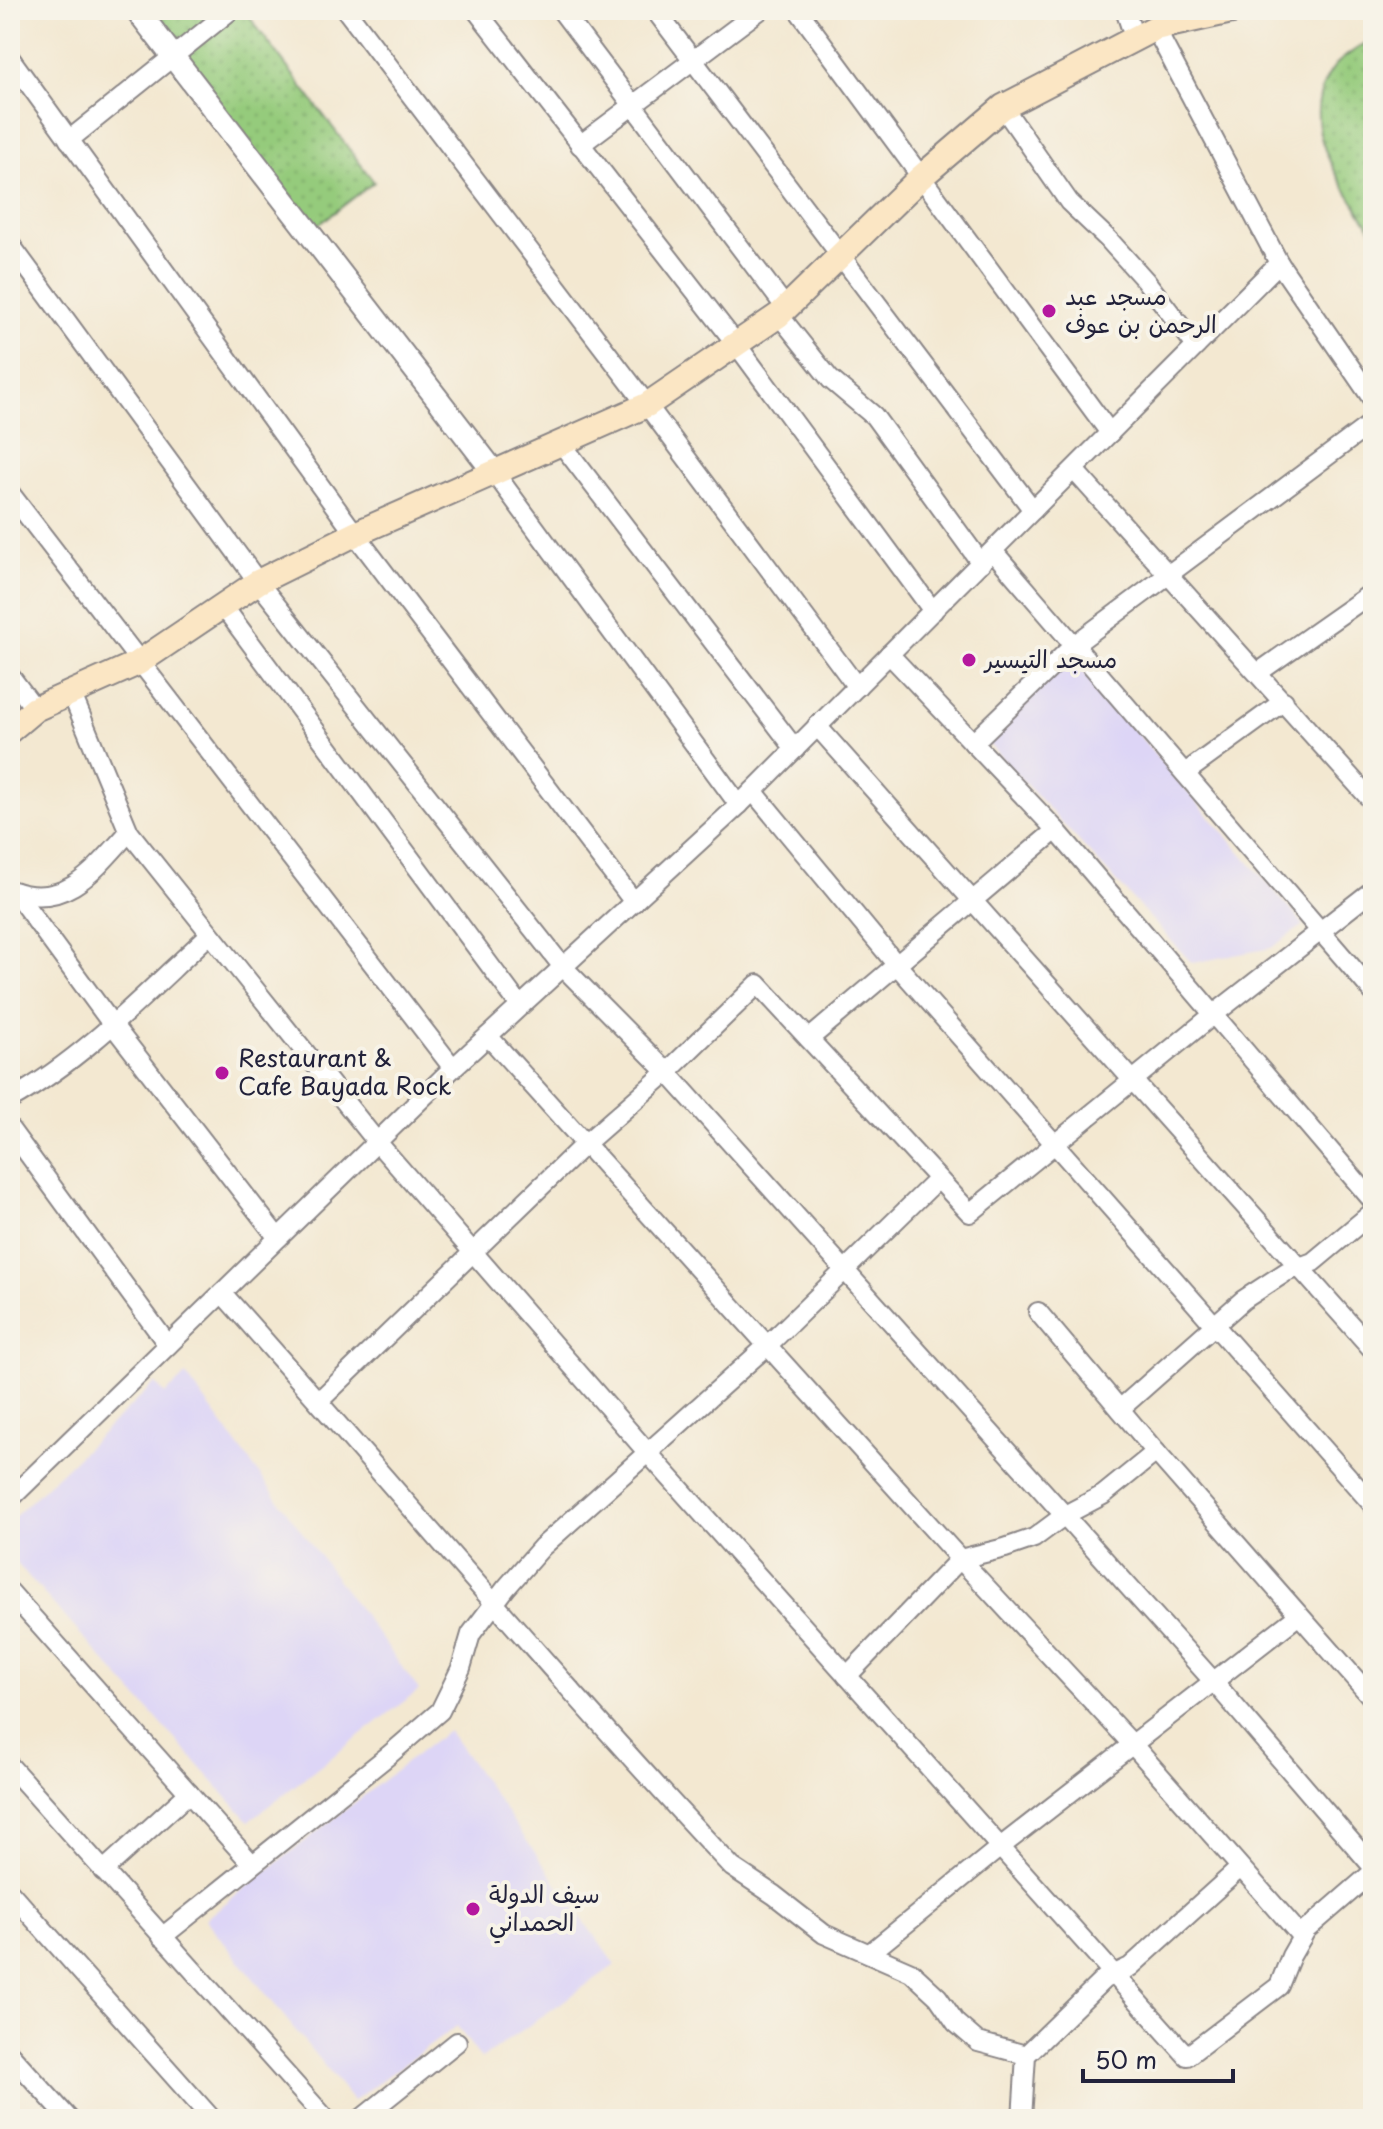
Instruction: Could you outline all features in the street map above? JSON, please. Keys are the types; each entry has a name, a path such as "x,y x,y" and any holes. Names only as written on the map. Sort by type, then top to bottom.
{"main road":[{"path":"10,730 35,709 138,663 258,582 355,534 647,405 783,312 920,178 1003,107 1144,33 1172,10"},
{"path":"1144,33 1236,10"}],"street":[{"path":"137,10 494,472 739,805"},
{"path":"69,140 231,10"},
{"path":"346,10 857,687"},
{"path":"476,10 737,345 933,611"},
{"path":"561,10 830,379 874,416 987,557 1074,645 1373,992"},
{"path":"655,10 1033,510"},
{"path":"798,10 1110,433"},
{"path":"1125,10 1144,33 1279,263 1373,400"},
{"path":"580,145 693,60 748,14"},
{"path":"10,58 355,534 634,902"},
{"path":"1003,107 1069,202 1145,280 1196,346"},
{"path":"10,244 258,582 563,967 667,1072 1065,1515 1214,1682 1373,1870 1306,1930 1279,1986 1187,2056 648,1453 377,1142 129,832 71,692"},
{"path":"10,1499 453,1068 739,805 1279,263"},
{"path":"973,743 1074,645 1373,422"},
{"path":"561,443 795,749"},
{"path":"1074,470 1373,802"},
{"path":"10,493 453,1068"},
{"path":"1259,672 1373,592"},
{"path":"223,606 520,1006"},
{"path":"889,654 1056,830 1373,1201"},
{"path":"10,676 35,709"},
{"path":"1185,773 1284,701"},
{"path":"817,726 1373,1350"},
{"path":"753,791 896,964 1373,1505"},
{"path":"809,1039 1056,830"},
{"path":"12,891 29,897 56,894 83,882 129,832"},
{"path":"319,1401 586,1143 667,1072 758,984 970,1213 1133,1079 1373,890"},
{"path":"12,891 278,1238"},
{"path":"10,1100 85,1049 209,935"},
{"path":"488,1036 960,1559 1133,1745 1302,1937"},
{"path":"10,1129 168,1345"},
{"path":"162,1937 440,1711 461,1668 471,1634 542,1547 768,1345 938,1179"},
{"path":"1120,1409 1243,1300 1286,1272 1313,1262 1373,1212"},
{"path":"222,1293 319,1401 493,1605 732,1867 824,1934 911,1972 938,1997 956,2023 978,2042 1026,2055"},
{"path":"1038,1312 1156,1452 1373,1699"},
{"path":"847,1676 960,1559 1034,1538 1065,1515 1103,1495 1156,1452"},
{"path":"10,1592 252,1864"},
{"path":"870,1953 999,1848 1299,1615"},
{"path":"10,1766 326,2119"},
{"path":"103,1871 189,1793"},
{"path":"1022,2119 1026,2055 1104,1979 1130,1967 1240,1868"},
{"path":"10,1892 212,2119"},
{"path":"361,2119 457,2042"},
{"path":"10,2054 69,2119"}],"shaded area":[{"path":"1068,661 1075,662 1304,925 1271,948 1192,963 984,739"},
{"path":"186,1375 419,1690 249,1821 10,1556 10,1521 155,1383 165,1394"},
{"path":"448,1730 615,1965 481,2059 457,2026 353,2101 205,1919"}],"green space":[{"path":"137,10 244,10 374,182 309,232"},
{"path":"1373,38 1373,232 1326,153 1318,111 1322,89 1333,68"}],"place":[{"name":"مسجد عبد الرحمن بن عوف","path":"1049,311"},
{"name":"مسجد التيسير","path":"969,660"},
{"name":"Restaurant & Cafe Bayada Rock","path":"222,1073"},
{"name":"سيف الدولة الحمداني","path":"473,1909"}]}
